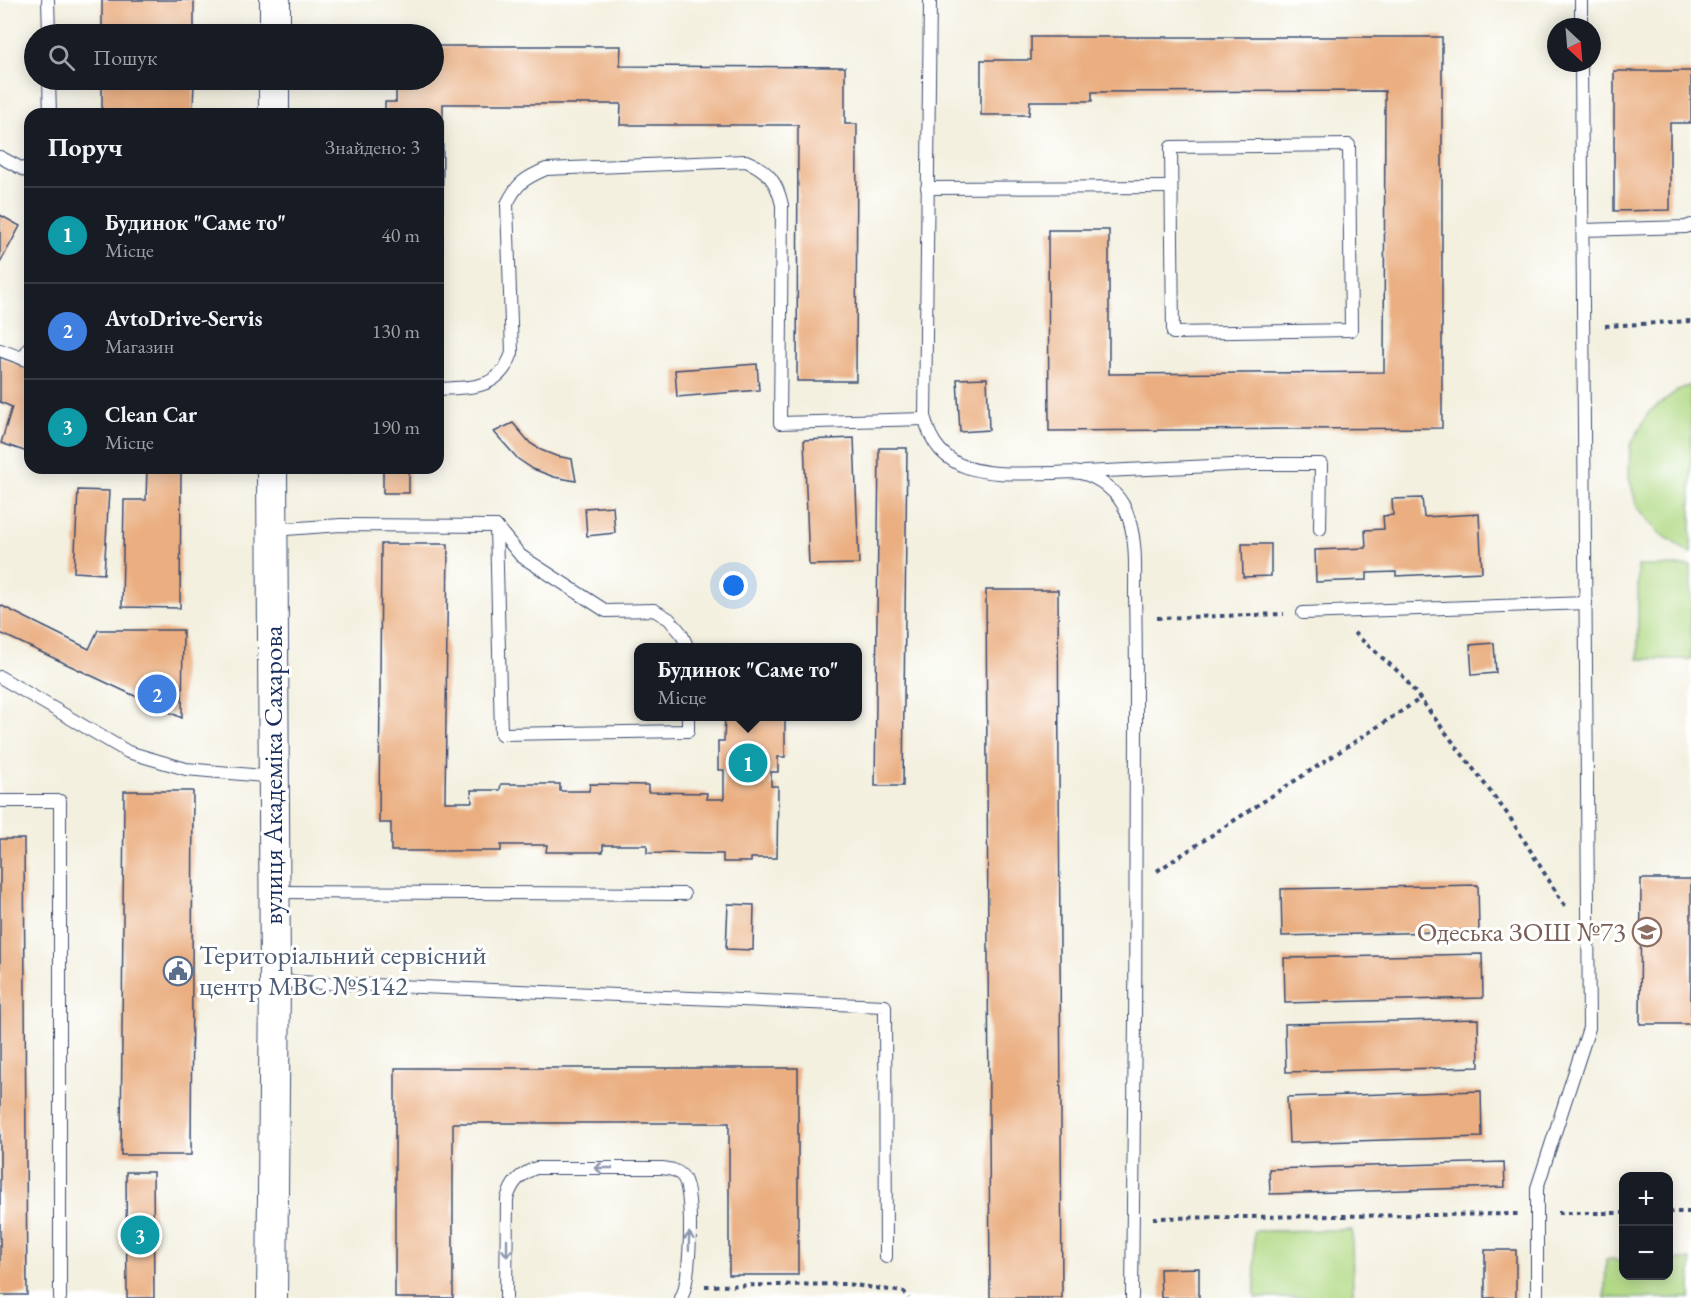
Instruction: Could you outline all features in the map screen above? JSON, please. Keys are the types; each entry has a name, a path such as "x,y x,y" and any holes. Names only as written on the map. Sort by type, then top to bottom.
{"street":[{"path":"274,24 275,0"},
{"path":"274,90 274,108"},
{"name":"вулиця Академіка Сахарова","path":"272,474 275,981 273,1298"}],"lane":[{"path":"48,0 49,24"},
{"path":"930,0 925,419 931,439 951,460 972,470 991,474 1080,473 1254,464 1321,464 1320,529"},
{"path":"1581,0 1581,18"},
{"path":"1537,1298 1537,1188 1589,1028 1581,72"},
{"path":"49,90 50,108"},
{"path":"1349,145 1351,330 1173,333 1172,187 1171,147 1349,145"},
{"path":"0,158 24,170"},
{"path":"444,388 482,385 495,379 507,367 512,353 507,204 514,189 528,177 546,169 746,161 770,175 778,189 782,205 780,423 925,419"},
{"path":"927,188 1172,187"},
{"path":"1583,230 1691,225"},
{"path":"0,350 24,359"},
{"path":"1080,473 1100,481 1115,493 1125,509 1133,532 1136,619 1136,884 1132,1298"},
{"path":"272,530 341,525 496,525"},
{"path":"496,525 520,556 606,611 654,610 669,619 681,633 686,643"},
{"path":"496,525 501,734 688,731 688,721"},
{"path":"1303,613 1586,603"},
{"path":"0,677 128,752 186,770 274,777"},
{"path":"0,801 60,801 60,1298"},
{"path":"273,892 684,894"},
{"path":"275,981 885,1006 886,1257"},
{"path":"506,1298 507,1198 517,1179 536,1168 662,1168 673,1169 682,1176 690,1196 686,1286 681,1298"}],"path":[{"path":"1584,328 1691,321"},
{"path":"1136,619 1303,613"},
{"path":"1331,613 1402,675 1509,816 1589,945"},
{"path":"1136,884 1420,699"},
{"path":"1133,1218 1619,1212"},
{"path":"1673,1212 1691,1212"},
{"path":"686,1286 847,1284 904,1292 909,1298"}],"green space":[{"path":"1691,385 1691,554 1658,532 1637,507 1629,477 1630,446 1649,412 1678,390"},
{"path":"1638,566 1691,566 1691,659 1638,659"},
{"path":"1352,1230 1353,1298 1255,1298 1254,1231"},
{"path":"1606,1259 1619,1260 1619,1280 1673,1280 1673,1260 1691,1260 1691,1298 1605,1298"}],"building":[{"path":"102,0 194,0 194,24 102,24"},
{"path":"1031,37 1442,37 1442,428 1049,431 1048,230 1109,230 1109,374 1384,372 1385,91 1092,92 1092,101 1030,101 1029,115 981,115 981,60 1031,60"},
{"path":"444,46 621,46 620,66 845,67 845,124 857,124 856,381 797,381 798,125 620,125 621,104 443,104 443,108 385,108 385,102 396,102 396,90 444,90"},
{"path":"1614,71 1691,71 1691,123 1670,123 1670,210 1614,211"},
{"path":"102,90 194,90 193,108 102,108"},
{"path":"0,215 20,226 0,263"},
{"path":"0,357 24,366 24,451 1,443 12,407 0,402"},
{"path":"757,364 759,390 677,397 675,370"},
{"path":"987,378 989,430 960,432 957,379"},
{"path":"513,423 530,443 541,450 572,459 576,481 554,477 533,469 518,459 494,432"},
{"path":"854,438 859,564 809,565 804,440"},
{"path":"879,448 907,448 903,786 875,786"},
{"path":"147,474 181,474 180,608 122,607 124,500 146,500"},
{"path":"383,474 409,474 409,493 383,493"},
{"path":"78,490 109,491 104,574 74,572"},
{"path":"1422,498 1424,517 1479,514 1482,572 1396,576 1396,572 1367,573 1367,580 1316,582 1315,550 1366,548 1365,530 1384,529 1383,516 1393,515 1392,499"},
{"path":"613,506 615,533 587,536 585,508"},
{"path":"381,544 448,544 445,802 472,802 471,790 500,790 501,784 560,784 560,791 589,791 590,784 648,785 648,792 707,793 706,799 724,799 724,770 718,770 718,741 724,741 725,721 785,721 785,757 778,757 778,772 771,772 771,786 778,786 777,858 751,858 751,862 723,862 723,854 647,853 647,845 603,845 603,852 546,852 547,845 501,845 501,851 391,851 391,823 379,823"},
{"path":"1242,544 1271,544 1271,576 1243,577"},
{"path":"986,590 1058,590 1062,1298 990,1298"},
{"path":"0,605 89,649 98,630 183,630 182,718 0,633"},
{"path":"1494,643 1496,673 1472,675 1470,645"},
{"path":"124,791 193,791 191,1155 121,1155"},
{"path":"0,839 24,839 27,1295 0,1295"},
{"path":"1641,879 1691,879 1691,1024 1640,1024"},
{"path":"1478,885 1479,931 1282,936 1281,889"},
{"path":"728,904 754,905 753,950 726,949"},
{"path":"1482,954 1483,998 1285,1003 1284,958"},
{"path":"1478,1019 1479,1067 1286,1072 1285,1024"},
{"path":"395,1068 798,1068 798,1275 729,1275 729,1123 453,1123 453,1298 395,1298"},
{"path":"1481,1091 1482,1137 1289,1143 1287,1097"},
{"path":"1504,1162 1505,1187 1270,1194 1269,1169"},
{"path":"126,1172 153,1172 154,1298 127,1298"},
{"path":"1485,1250 1516,1250 1516,1298 1485,1298"},
{"path":"1199,1268 1199,1298 1161,1298 1160,1269"}],"place":[{"name":"AvtoDrive-Servis","path":"157,694"},
{"name":"Будинок \"Саме то\"","path":"748,763"},
{"name":"Одеська ЗОШ №73","path":"1647,932"},
{"name":"Територіальний сервісний центр МВС №5142","path":"178,971"},
{"name":"Clean Car","path":"140,1235"}]}
